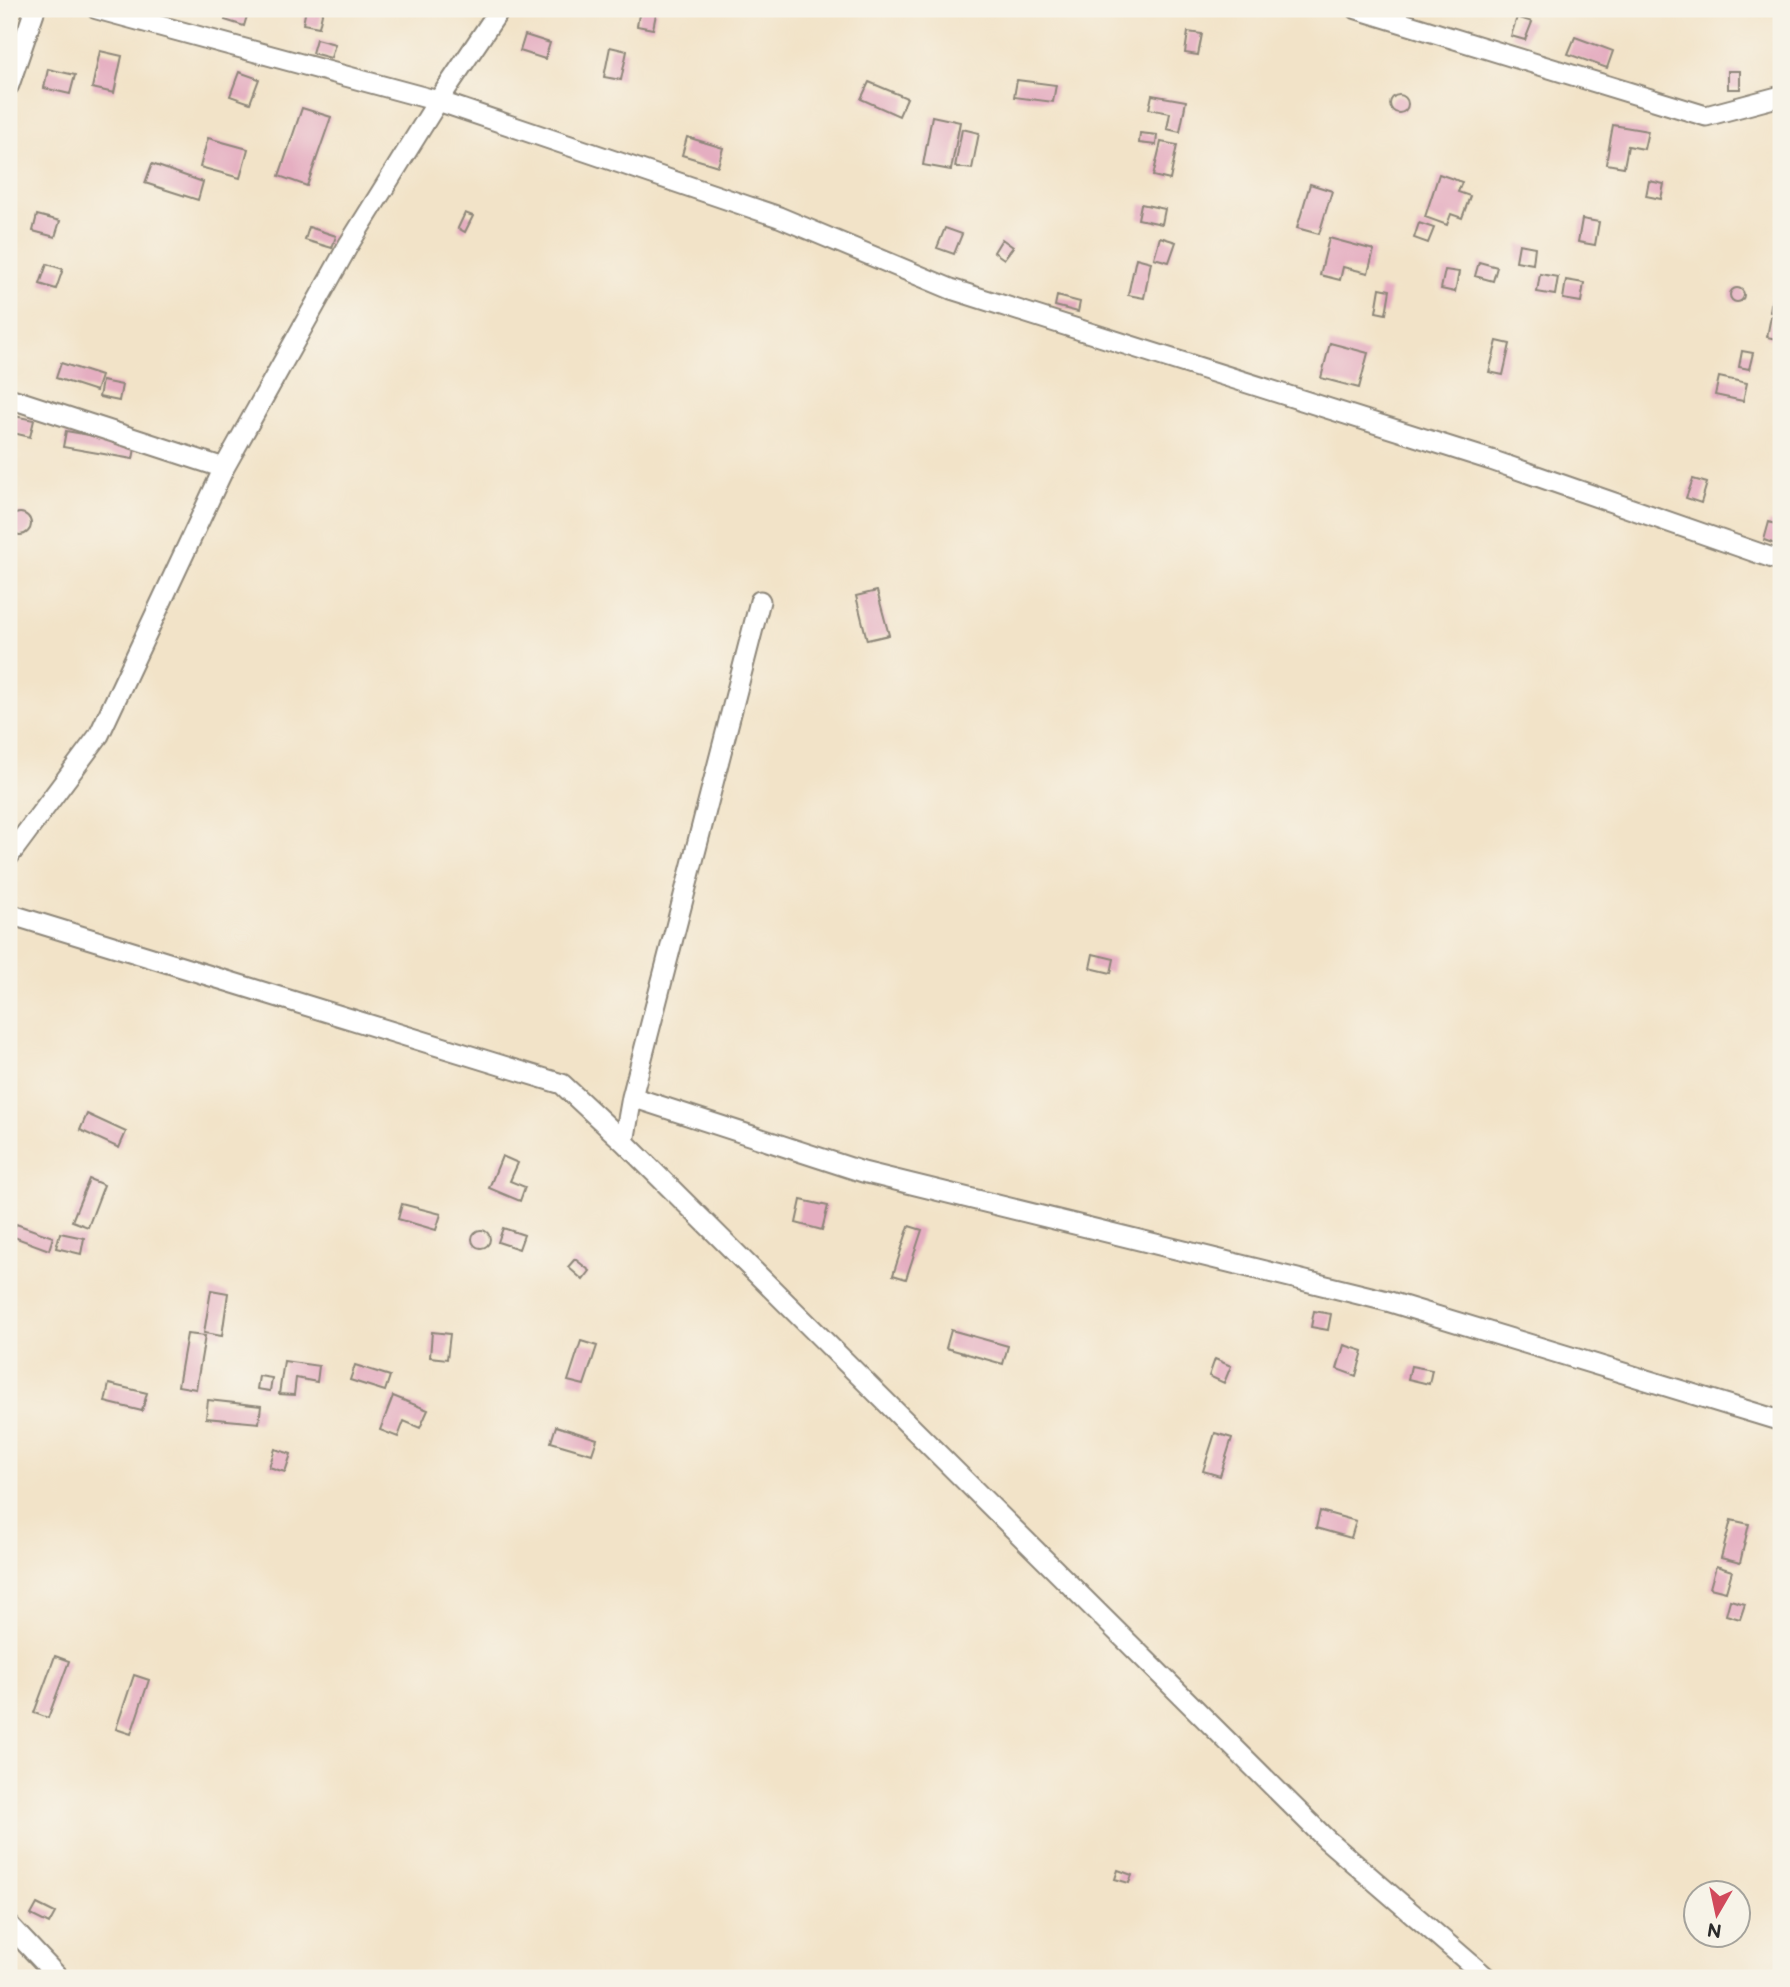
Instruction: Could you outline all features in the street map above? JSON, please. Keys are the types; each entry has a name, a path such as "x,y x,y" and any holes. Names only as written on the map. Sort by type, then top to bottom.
{"street":[{"path":"9,85 35,9"},
{"path":"97,9 438,101 779,217 951,289 1491,460 1781,561"},
{"path":"9,856 99,735 224,468 349,244 438,101 500,9"},
{"path":"1357,9 1706,117 1781,96"},
{"path":"9,398 224,468"},
{"path":"624,1142 632,1097 760,601"},
{"path":"9,914 562,1084 624,1142 1326,1839 1487,1978"},
{"path":"632,1097 863,1172 1387,1301 1781,1421"},
{"path":"9,1925 58,1978"}],"building":[{"path":"228,9 249,9 244,26 225,20"},
{"path":"306,9 323,9 319,27 303,24"},
{"path":"640,9 657,9 653,29 637,26"},
{"path":"1517,17 1532,22 1525,40 1511,36"},
{"path":"1188,32 1202,34 1198,55 1185,53"},
{"path":"525,35 550,43 545,59 520,51"},
{"path":"1575,37 1613,51 1607,68 1568,54"},
{"path":"316,39 335,44 331,58 312,53"},
{"path":"610,47 627,51 621,80 604,77"},
{"path":"100,51 122,56 114,93 92,88"},
{"path":"48,69 75,75 70,94 44,88"},
{"path":"1728,71 1740,71 1740,89 1728,89"},
{"path":"239,72 259,79 250,103 230,96"},
{"path":"1017,80 1056,85 1053,102 1014,97"},
{"path":"869,82 907,98 899,116 861,99"},
{"path":"1152,95 1186,101 1180,132 1167,129 1170,113 1149,109"},
{"path":"1395,95 1403,95 1408,104 1406,111 1395,113 1390,108 1390,100"},
{"path":"302,108 331,117 307,186 279,176"},
{"path":"932,116 960,122 951,170 923,165"},
{"path":"1613,125 1648,131 1644,149 1628,146 1624,167 1606,164"},
{"path":"962,129 979,133 972,169 955,167"},
{"path":"1140,133 1157,135 1156,145 1139,143"},
{"path":"687,137 723,148 718,166 682,155"},
{"path":"208,138 248,149 240,178 200,167"},
{"path":"1161,142 1177,145 1170,180 1153,176"},
{"path":"152,164 203,182 198,200 145,183"},
{"path":"1439,174 1462,182 1458,192 1470,196 1462,218 1451,214 1447,225 1425,217"},
{"path":"1649,181 1664,184 1661,199 1646,196"},
{"path":"1310,184 1332,191 1319,234 1297,228"},
{"path":"1141,204 1165,209 1162,224 1138,219"},
{"path":"465,213 473,216 465,232 458,228"},
{"path":"37,215 60,221 55,237 33,231"},
{"path":"1582,219 1599,222 1595,245 1578,242"},
{"path":"1419,223 1434,228 1428,243 1414,238"},
{"path":"309,227 336,236 332,248 305,240"},
{"path":"945,228 962,234 954,254 937,248"},
{"path":"1160,237 1176,242 1169,262 1154,258"},
{"path":"1329,238 1374,250 1368,273 1343,267 1340,280 1320,275"},
{"path":"1002,239 1013,247 1004,259 994,252"},
{"path":"1519,244 1535,247 1533,264 1516,261"},
{"path":"1136,258 1151,262 1144,298 1128,295"},
{"path":"1479,262 1497,267 1493,281 1475,276"},
{"path":"47,264 63,269 56,289 40,284"},
{"path":"1445,270 1459,272 1455,292 1441,289"},
{"path":"1540,274 1558,277 1555,295 1537,292"},
{"path":"1566,280 1584,283 1581,302 1563,299"},
{"path":"1380,288 1390,290 1386,314 1376,312"},
{"path":"1737,288 1742,290 1742,300 1737,302 1732,300 1730,295 1732,290"},
{"path":"1057,296 1080,302 1078,312 1055,306"},
{"path":"1772,298 1781,299 1781,314 1770,312"},
{"path":"1771,316 1781,318 1781,340 1767,337"},
{"path":"1497,341 1510,344 1503,375 1489,372"},
{"path":"1330,343 1368,353 1359,388 1321,378"},
{"path":"1742,351 1753,353 1749,369 1739,367"},
{"path":"61,363 101,376 96,391 56,378"},
{"path":"1719,377 1747,383 1743,401 1715,395"},
{"path":"102,381 122,385 119,401 99,397"},
{"path":"9,415 34,420 30,437 9,432"},
{"path":"66,431 136,443 133,459 63,447"},
{"path":"1693,479 1707,483 1701,503 1686,498"},
{"path":"20,513 28,516 31,524 28,532 20,535 12,532 9,524 12,516"},
{"path":"1769,522 1781,526 1781,546 1764,540"},
{"path":"877,591 889,635 867,640 856,596"},
{"path":"1093,954 1114,959 1111,973 1090,968"},
{"path":"87,1114 126,1132 119,1148 80,1130"},
{"path":"502,1156 518,1163 510,1181 525,1187 520,1201 489,1188"},
{"path":"89,1179 104,1185 88,1227 72,1221"},
{"path":"801,1200 828,1206 822,1230 796,1223"},
{"path":"402,1204 441,1214 436,1230 398,1219"},
{"path":"16,1224 53,1237 49,1250 11,1236"},
{"path":"909,1226 922,1230 906,1279 893,1275"},
{"path":"503,1228 524,1235 519,1249 498,1242"},
{"path":"481,1230 487,1233 490,1239 487,1245 481,1248 475,1245 472,1239 475,1233"},
{"path":"60,1233 84,1238 81,1254 56,1248"},
{"path":"575,1259 590,1271 583,1280 568,1267"},
{"path":"211,1290 228,1293 222,1336 204,1333"},
{"path":"1314,1311 1331,1314 1328,1330 1311,1327"},
{"path":"951,1330 1008,1346 1003,1364 946,1348"},
{"path":"432,1332 450,1334 447,1359 430,1357"},
{"path":"187,1334 205,1336 196,1389 178,1386"},
{"path":"581,1341 597,1346 584,1385 568,1381"},
{"path":"1344,1345 1363,1351 1356,1376 1337,1369"},
{"path":"1215,1359 1231,1366 1224,1383 1209,1376"},
{"path":"284,1361 319,1366 317,1382 296,1378 294,1395 279,1394"},
{"path":"355,1365 390,1376 385,1391 350,1380"},
{"path":"1411,1366 1432,1370 1429,1384 1408,1379"},
{"path":"259,1376 272,1378 270,1391 257,1389"},
{"path":"109,1384 147,1393 142,1411 105,1402"},
{"path":"393,1396 428,1410 420,1428 404,1421 398,1437 380,1430"},
{"path":"208,1400 261,1406 259,1423 206,1418"},
{"path":"556,1426 597,1439 592,1454 551,1442"},
{"path":"1215,1433 1232,1438 1220,1476 1203,1471"},
{"path":"275,1449 291,1454 285,1472 269,1467"},
{"path":"1320,1511 1356,1521 1351,1538 1316,1528"},
{"path":"1731,1520 1749,1524 1740,1563 1721,1558"},
{"path":"1716,1566 1732,1571 1726,1592 1710,1588"},
{"path":"1730,1600 1745,1604 1740,1619 1726,1615"},
{"path":"55,1656 69,1661 48,1718 34,1713"},
{"path":"134,1675 149,1680 131,1734 116,1729"},
{"path":"1118,1870 1132,1875 1129,1883 1115,1879"},
{"path":"37,1904 55,1913 49,1924 31,1915"}]}
